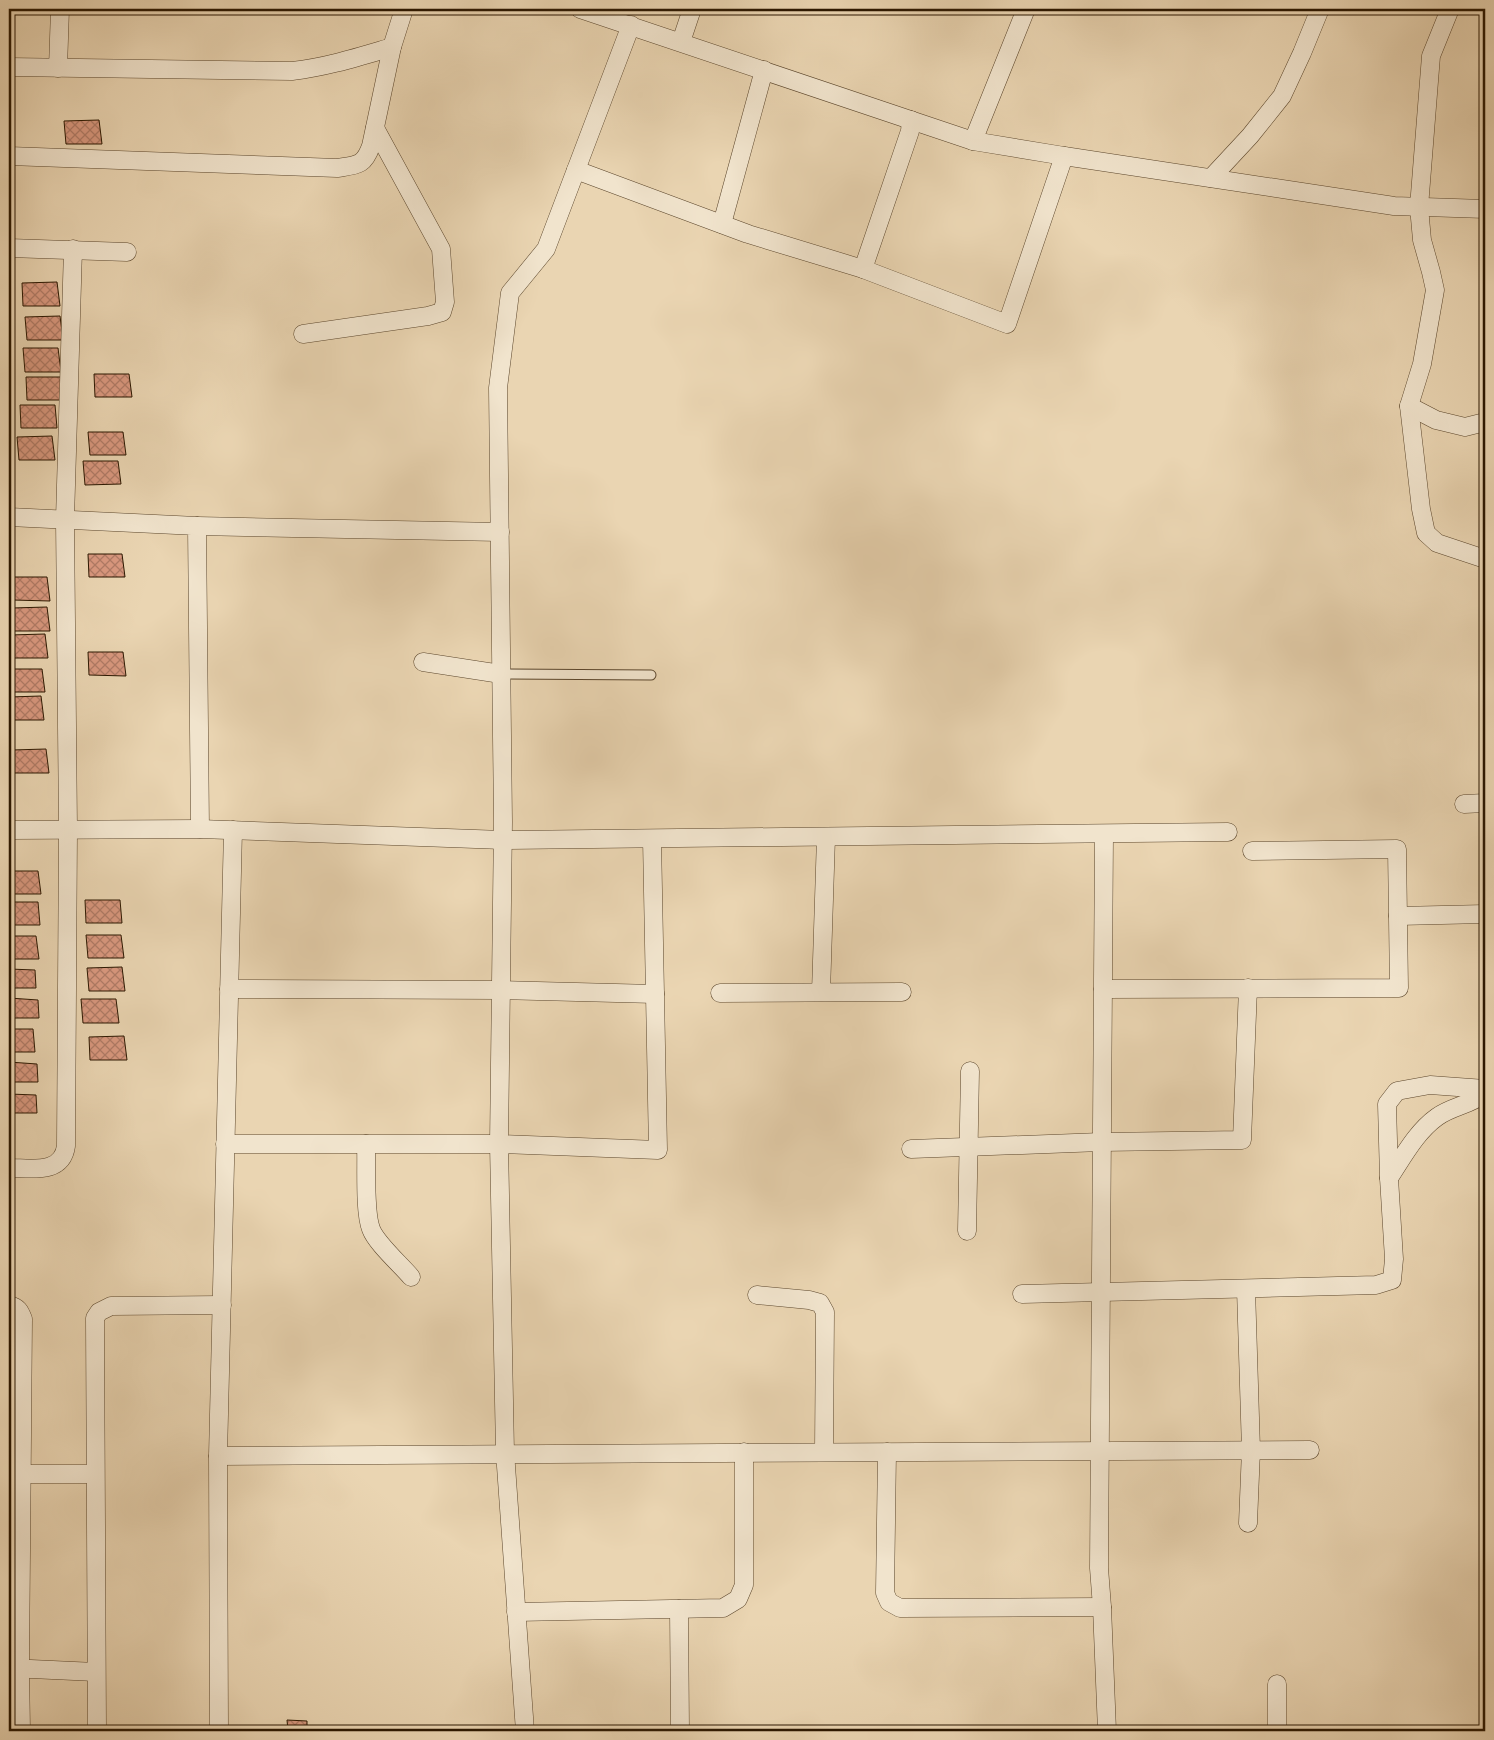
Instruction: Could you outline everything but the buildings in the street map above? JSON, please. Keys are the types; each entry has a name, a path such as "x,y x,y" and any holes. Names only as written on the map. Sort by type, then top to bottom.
{"street":[{"path":"58,68 60,9"},
{"path":"9,156 337,168 355,166 367,158 392,47 404,9"},
{"path":"580,9 973,141 1394,206 1485,209"},
{"path":"681,42 692,9"},
{"path":"973,141 1026,9"},
{"path":"1211,178 1250,136 1282,96 1320,9"},
{"path":"1450,9 1431,56 1419,207 1422,240 1435,290 1422,364 1410,406 1421,509 1426,533 1437,543 1485,559"},
{"path":"525,1731 505,1452 499,1144 503,840 498,388 510,293 546,249 631,25"},
{"path":"9,67 292,71 340,63 392,47"},
{"path":"722,224 764,70"},
{"path":"863,269 910,131 912,120"},
{"path":"303,334 428,316 442,312 445,302 441,249 374,128"},
{"path":"576,170 748,234 863,269 1007,324 1064,156"},
{"path":"9,248 127,252"},
{"path":"9,1168 47,1168 54,1166 60,1161 65,1153 68,830 65,519 73,249"},
{"path":"1410,406 1436,420 1465,428 1485,422"},
{"path":"9,517 197,526 500,532"},
{"path":"197,526 200,829"},
{"path":"423,662 502,674"},
{"path":"1464,804 1485,803"},
{"path":"9,830 200,829 503,840 1228,832"},
{"path":"219,1731 218,1456 233,830"},
{"path":"1104,834 1099,1568 1107,1731"},
{"path":"821,992 826,837"},
{"path":"225,1144 499,1144 658,1150 652,839"},
{"path":"1102,989 1399,988 1397,849 1252,852"},
{"path":"1398,916 1485,914"},
{"path":"911,1149 1102,1142 1242,1140 1248,988"},
{"path":"229,989 501,990 655,994"},
{"path":"720,993 902,992"},
{"path":"967,1230 970,1071"},
{"path":"1022,1294 1376,1285 1392,1280 1394,1259 1387,1104 1397,1092 1430,1085 1485,1091"},
{"path":"1389,1178 1416,1136 1438,1116 1478,1100 1485,1091"},
{"path":"366,1144 368,1215 371,1230 411,1277"},
{"path":"1246,1288 1251,1450 1248,1523"},
{"path":"757,1295 809,1300 820,1303 825,1312 824,1452"},
{"path":"9,1305 16,1307 23,1319 16,1474 14,1668 21,1731"},
{"path":"97,1731 94,1323 99,1312 111,1306 222,1305"},
{"path":"218,1456 505,1452 1310,1450"},
{"path":"516,1612 722,1608 738,1599 744,1585 744,1452"},
{"path":"888,1452 885,1593 889,1602 900,1608 1102,1607"},
{"path":"16,1474 95,1474"},
{"path":"679,1609 680,1731"},
{"path":"14,1668 96,1672"},
{"path":"1276,1731 1277,1684"}],"lane":[{"path":"502,674 651,675"}]}
